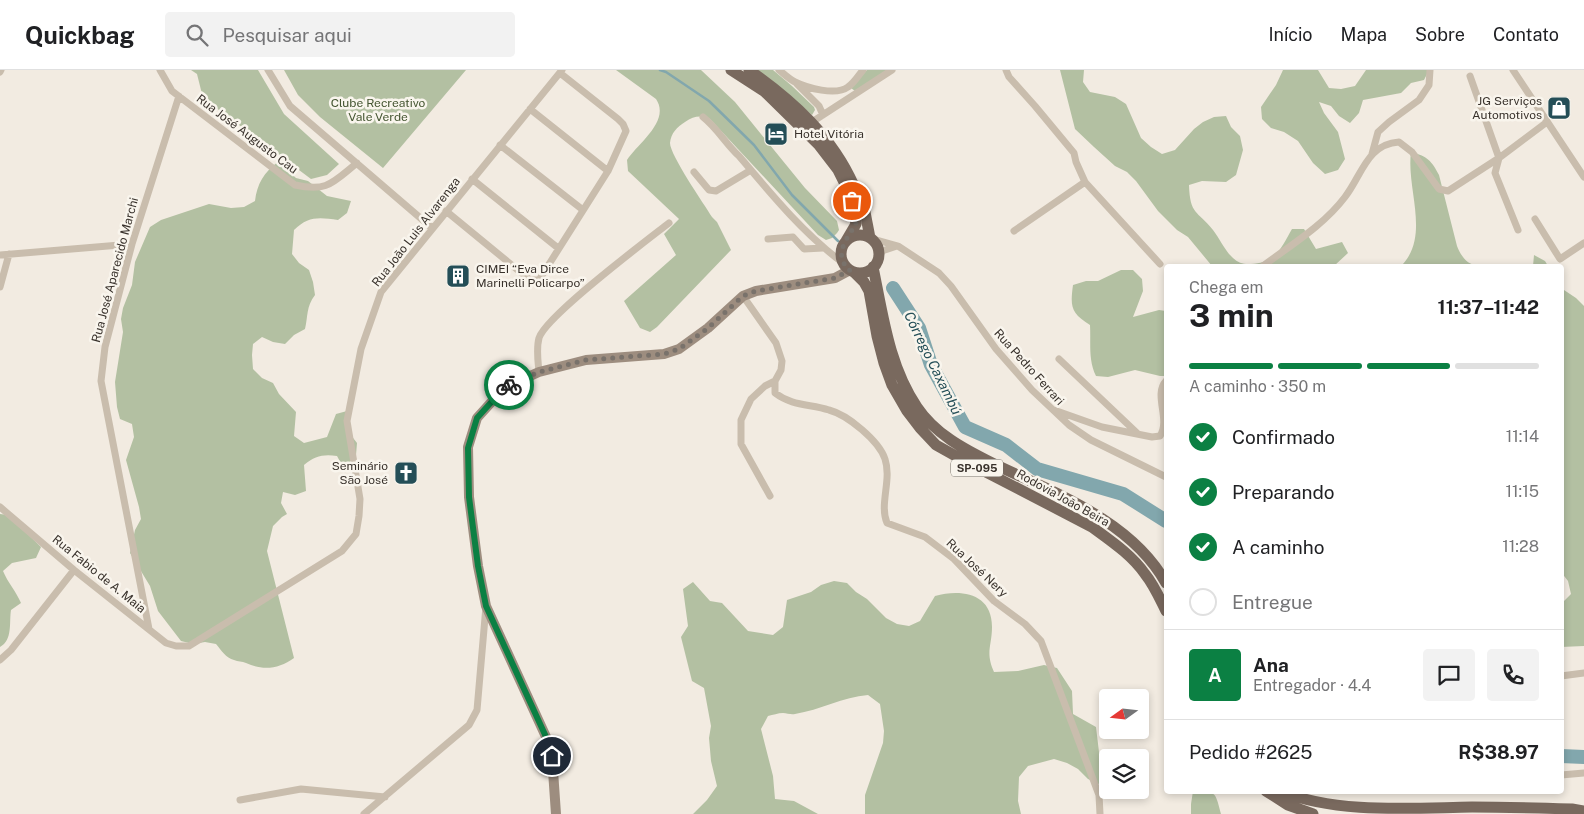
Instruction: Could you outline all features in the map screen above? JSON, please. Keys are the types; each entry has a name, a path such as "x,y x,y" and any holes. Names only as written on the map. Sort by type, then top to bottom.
{"main road":[{"path":"731,70 765,92 818,144 838,170 852,201 856,224 841,252 849,268 864,272 873,267 879,252 871,238 863,205 848,170 826,138 812,122 769,84 749,70"},
{"path":"846,241 854,235 871,238"},
{"name":"Rodovia João Beira","path":"873,267 891,351 906,391 918,410 937,429 959,446 1082,508 1118,529 1140,548 1158,568 1164,579"},
{"name":"Rodovia João Beira","path":"849,268 864,282 869,290 877,336 892,385 907,411 920,428 936,445 944,450 1092,527 1112,541 1145,573 1164,607"},
{"path":"1271,794 1288,805 1313,814"},
{"path":"1287,794 1312,805 1340,810 1472,807 1572,809 1584,811"}],"street":[{"name":"Rua José Augusto Cau","path":"160,70 172,91 295,185 313,189 328,186 357,164"},
{"path":"268,70 290,106 432,228"},
{"path":"795,82 817,89 842,90 849,87 863,70"},
{"path":"812,122 892,70"},
{"path":"1006,70 1009,77 1074,153 1085,182 1160,264"},
{"path":"1266,264 1320,223 1346,197 1372,154 1378,132 1419,100 1429,85 1430,70"},
{"path":"1513,70 1584,177"},
{"path":"446,211 530,280 539,280 608,171 626,131 624,124 561,71"},
{"name":"Rua João Luis Alvarenga","path":"189,646 342,552 356,534 360,499 346,421 361,349 381,292 561,71"},
{"path":"784,71 819,106 823,115"},
{"path":"1470,76 1499,158 1495,173 1518,230"},
{"path":"842,90 849,98"},
{"name":"Rua José Aparecido Marchi","path":"148,629 101,380 105,347 132,244 179,96"},
{"path":"530,109 608,171"},
{"path":"556,814 552,756 547,739 486,606 478,566 469,497 468,448 477,418 505,387 539,372 586,360 664,354 679,349 708,328 743,296 756,291 835,278 849,268 823,248 781,205 703,117"},
{"path":"1372,154 1389,143 1399,142 1412,152 1439,189 1448,191 1499,158 1547,122"},
{"path":"500,145 583,210"},
{"path":"694,172 709,190 716,191 751,170"},
{"path":"472,179 558,248"},
{"path":"1014,231 1085,182"},
{"path":"1535,219 1560,259 1584,243"},
{"path":"539,372 539,337 547,324 669,222"},
{"path":"768,239 793,237 804,248 823,248"},
{"name":"Rua Pedro Ferrari","path":"871,238 898,246 939,273 951,286 996,349 1032,390 1069,425 1091,440 1164,476"},
{"path":"0,255 132,244"},
{"path":"879,252 898,246"},
{"path":"0,287 9,254"},
{"path":"743,296 776,343 782,361 781,370 775,381 765,386 751,399 741,420 740,444 770,496"},
{"path":"1058,359 1138,433"},
{"name":"Rua José Nery","path":"775,381 775,393 785,400 831,410 859,426 878,444 885,460 888,479 884,512 887,524 925,537 940,548 954,559 994,601 1025,624 1041,641 1099,795 1100,814"},
{"path":"1052,409 1102,427 1152,437 1160,436 1164,423 1161,392 1164,382"},
{"name":"Rua Fabio de A. Maia","path":"0,507 74,570 166,643 176,646 189,646"},
{"path":"0,660 11,650 74,570"},
{"path":"364,814 469,726 474,719 477,710 486,606"},
{"path":"1564,676 1584,673"},
{"path":"1564,775 1584,773"},
{"path":"240,800 301,789 385,797"}],"green space":[{"path":"191,70 258,70 284,114 339,164 327,175 311,179 203,98 197,74"},
{"name":"Clube Recreativo Vale Verde","path":"284,70 466,70 383,168 320,117 298,95"},
{"path":"616,70 701,70 735,102 805,188 837,221 839,230 837,233 832,238 826,240 818,235 710,119 704,117 691,118 679,126 673,133 670,143 671,149 688,180 717,222 731,250 657,327 650,332 640,328 624,301 676,255 664,234 679,219 628,171 627,160 656,124 659,116 659,107 656,99"},
{"path":"758,70 773,70 814,107 815,110 812,115"},
{"path":"867,70 887,70 855,91 851,88"},
{"path":"1060,70 1084,70 1083,82 1090,92 1115,97 1126,104 1141,138 1162,154 1175,150 1203,122 1214,117 1226,116 1231,127 1240,136 1243,150 1236,175 1226,182 1202,181 1189,185 1190,195 1195,211 1213,230 1227,252 1237,261 1244,264 1210,264 1188,237 1177,230 1158,211 1127,172 1115,166 1075,129"},
{"path":"1283,70 1318,70 1329,88 1341,89 1355,86 1366,70 1429,70 1424,80 1411,83 1401,93 1363,100 1359,113 1350,123 1339,116 1331,106 1319,102 1324,113 1338,132 1345,159 1338,170 1325,174 1313,163 1298,141 1284,132 1271,128 1262,119 1261,107 1276,85"},
{"path":"1411,152 1425,157 1436,170 1439,175 1457,246 1468,262 1473,264 1402,264 1410,254 1415,241 1415,212 1410,166"},
{"path":"278,162 296,178 308,181 327,196 351,201 347,213 338,220 325,218 309,220 294,230 292,254 299,263 309,270 315,295 309,308 305,329 294,335 285,344 273,342 262,337 253,344 253,369 262,378 273,383 279,394 296,412 294,436 304,443 327,437 336,414 347,411 350,434 357,443 355,467 343,467 337,456 327,455 316,458 304,465 306,491 295,495 283,492 281,503 287,514 273,526 267,551 294,658 283,665 265,668 231,659 216,644 205,642 193,644 181,641 158,611 150,586 130,553 135,530 141,519 126,460 134,437 132,424 120,419 115,382 123,332 121,319 123,308 132,285 135,262 150,227 161,220 209,204 231,208 244,207 255,201 257,189 262,179"},
{"path":"1292,229 1304,229 1316,249 1342,242 1348,253 1336,264 1251,264 1266,261 1277,253"},
{"path":"1534,255 1547,264 1533,264"},
{"path":"1121,270 1133,270 1142,279 1143,291 1133,317 1159,310 1164,311 1164,376 1135,370 1108,377 1096,376 1091,357 1090,325 1075,313 1072,299 1073,285 1086,281 1098,281"},
{"path":"1564,290 1584,306 1584,646 1564,647 1564,601 1571,594 1568,581 1564,576"},
{"path":"0,514 8,515 41,547 36,558 12,563 3,571 21,603 11,610 9,635 0,647"},
{"path":"834,581 847,583 886,618 897,624 909,626 920,621 935,596 955,593 973,596 981,600 991,616 992,627 989,654 994,672 1018,671 1044,665 1057,668 1072,691 1073,714 1096,727 1099,752 1099,784 1088,779 1078,769 1054,759 1028,766 1019,777 1018,801 1021,814 865,814 865,795 883,743 884,731 880,704 868,695 850,698 804,712 794,714 781,713 768,716 761,729 773,776 775,799 794,801 818,814 693,814 707,800 717,786 711,761 709,738 711,726 704,688 692,681 681,637 688,626 683,589 693,582 710,601 722,603 748,631 773,635 783,627 787,600 811,592 821,585"},
{"path":"1193,794 1213,794 1216,797 1221,814 1191,814"}],"waterway":[{"name":"Córrego Caxambú","path":"660,70 666,72 709,101 754,145 792,195 838,241"},
{"name":"Córrego Caxambú","path":"893,288 919,328 931,365 965,427 1006,445 1037,469 1123,494 1164,520"},
{"name":"Córrego Caxambú","path":"1564,756 1584,757"}],"way so far":[{"path":"509,385 539,372 586,360 664,354 679,349 708,328 743,296 756,291 835,278 850,270 843,263 841,252 842,246 856,224 852,201"}],"place":[{"name":"JG Serviços Automotivos","path":"1559,108"},
{"name":"Hotel Vitória","path":"776,134"},
{"name":"CIMEI “Eva Dirce Marinelli Policarpo”","path":"458,276"},
{"name":"Seminário São José","path":"406,473"}],"route":[{"path":"509,385 477,418 468,448 469,497 478,566 486,606 547,739 552,756"}]}
